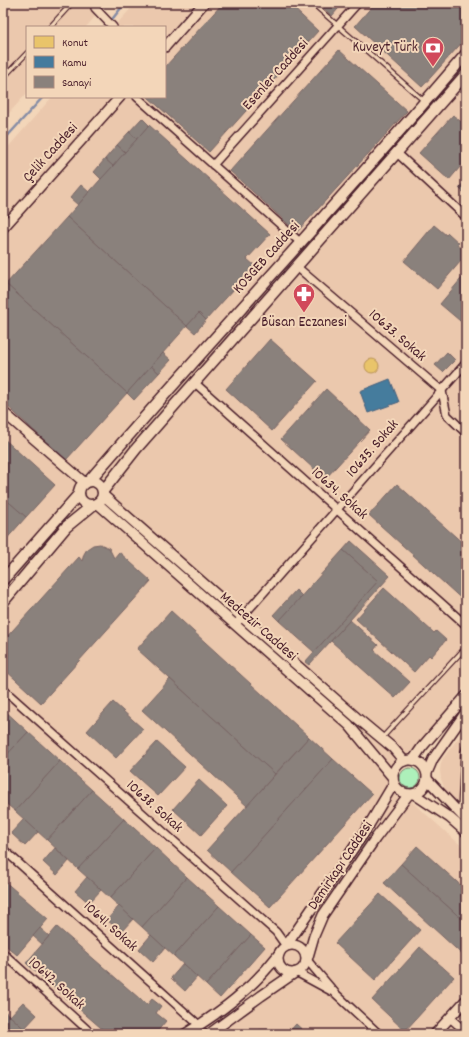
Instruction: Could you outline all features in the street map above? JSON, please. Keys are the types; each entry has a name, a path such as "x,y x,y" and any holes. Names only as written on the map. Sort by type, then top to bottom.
{"main road":[{"name":"KOSGEB Caddesi","path":"87,482 301,243 466,54"},
{"name":"KOSGEB Caddesi","path":"3,602 66,527 99,498 136,449 466,74"},
{"path":"3,580 79,494 80,488 87,482 96,482 102,487 99,498 86,504 80,498 79,494"}],"street":[{"path":"166,46 204,3"},
{"name":"Esenler Caddesi","path":"213,165 358,3"},
{"path":"93,5 113,26"},
{"name":"Çelik Caddesi","path":"3,228 119,98"},
{"path":"138,98 301,243"},
{"path":"396,152 466,217"},
{"name":"10633. Sokak","path":"297,267 442,391"},
{"name":"10635. Sokak","path":"235,625 466,363"},
{"name":"10634. Sokak","path":"195,383 466,625"},
{"path":"442,391 447,415 466,433"},
{"path":"3,412 87,482"},
{"name":"Medcezir Caddesi","path":"99,498 243,617 381,738 409,760"},
{"name":"Medcezir Caddesi","path":"99,498 235,625 349,725 393,781"},
{"name":"10638. Sokak","path":"3,689 276,932 286,946"},
{"path":"466,696 422,747 409,760 397,766 393,781 400,791 411,794 450,818 466,832"},
{"path":"411,794 423,788 436,753 466,712"},
{"path":"409,760 422,765 427,776 463,817"},
{"name":"Demirkapı Caddesi","path":"286,946 366,830 393,781"},
{"name":"Demirkapı Caddesi","path":"307,960 314,936 323,915 375,839 411,794"},
{"name":"10641. Sokak","path":"3,849 199,1025"},
{"path":"185,1034 231,1003 248,989 264,973 282,949 292,944 300,947 306,954 307,960 336,994 379,1034"},
{"name":"10642. Sokak","path":"3,953 92,1034"},
{"path":"279,954 279,962 282,969 289,972 296,972 336,994"},
{"path":"209,1034 304,966 307,960"},
{"path":"435,1034 466,1000"},
{"path":"450,1018 466,1032"}],"lane":[{"path":"51,26 72,3"},
{"path":"312,3 425,102"},
{"path":"3,78 26,54"},
{"path":"381,738 466,647"},
{"path":"463,817 463,752 466,743"}],"shaded area":[{"path":"3,3 107,3 87,26 26,26 26,94 3,120"},
{"path":"136,3 466,3 466,684 390,782 466,850 466,1034 3,1034 3,153 51,98 166,98 166,26 115,26"},
{"path":"466,728 466,809 448,793 444,787 440,770 443,758"}],"green space":[{"path":"410,768 417,771 420,778 417,785 410,788 403,785 400,778 403,771"}],"building: Konut":[{"path":"372,359 377,361 379,366 377,371 372,373 367,371 365,366 367,361"}],"building: Kamu":[{"path":"390,379 399,402 368,413 360,391"}],"building: Sanayi":[{"path":"223,3 288,3 318,31 209,152 149,98 166,98 166,66"},
{"path":"318,3 343,3 332,16"},
{"path":"375,3 466,3 466,38 422,87 355,26"},
{"path":"339,50 407,111 297,232 230,171"},
{"path":"453,115 466,126 466,160 449,180 419,153"},
{"path":"142,118 149,125 137,139 129,132"},
{"path":"149,125 270,234 247,259 255,266 206,320 199,313 187,326 67,217"},
{"path":"129,132 137,139 125,152 117,145"},
{"path":"117,145 125,152 113,166 105,159"},
{"path":"105,159 113,166 101,179 94,172"},
{"path":"466,180 466,195 459,188"},
{"path":"81,185 89,192 78,205 70,198"},
{"path":"67,217 187,326 127,393 6,284"},
{"path":"434,225 446,235 448,233 459,243 457,245 466,252 466,255 437,289 404,261"},
{"path":"466,273 466,326 440,304"},
{"path":"6,284 127,393 66,460 3,402 3,288"},
{"path":"199,313 206,320 195,333 187,326"},
{"path":"270,339 317,381 272,431 226,389"},
{"path":"447,352 455,360 443,372 435,365"},
{"path":"163,353 171,360 159,373 151,366"},
{"path":"151,366 159,373 134,400 127,393"},
{"path":"326,389 370,430 325,479 281,439"},
{"path":"3,438 55,485 26,517 3,497"},
{"path":"397,484 466,546 466,603 369,515"},
{"path":"3,497 26,517 3,543"},
{"path":"351,541 390,576 309,665 305,662 378,581 343,550"},
{"path":"100,544 109,548 114,558 119,552 151,581 41,703 3,668 3,641 79,557 82,561 87,549 93,545"},
{"path":"343,550 378,581 314,652 279,621"},
{"path":"384,588 434,633 436,631 446,640 431,657 429,655 414,672 356,619"},
{"path":"296,590 302,596 279,621 273,615"},
{"path":"171,611 309,737 275,774 137,649"},
{"path":"350,620 378,645 374,650 410,682 395,698 331,641"},
{"path":"170,679 275,774 247,806 142,710"},
{"path":"113,702 143,729 116,758 87,731"},
{"path":"3,709 28,732 3,759"},
{"path":"28,732 60,761 15,811 3,801 3,759"},
{"path":"309,737 333,759 231,872 207,850"},
{"path":"157,742 185,767 158,796 130,771"},
{"path":"333,759 372,794 270,907 231,872"},
{"path":"60,761 92,790 47,840 15,811"},
{"path":"199,780 227,806 201,835 173,809"},
{"path":"92,790 124,819 78,869 47,840"},
{"path":"24,819 38,832 25,846 11,833"},
{"path":"124,819 156,848 110,898 78,869"},
{"path":"417,846 466,890 466,923 401,864"},
{"path":"55,848 69,861 57,875 43,862"},
{"path":"156,848 187,877 142,927 110,898"},
{"path":"401,864 466,923 466,958 384,883"},
{"path":"87,877 101,890 89,903 75,891"},
{"path":"187,877 219,906 174,956 142,927"},
{"path":"3,880 48,919 17,955 3,943"},
{"path":"380,894 420,930 375,980 335,943"},
{"path":"119,906 133,919 121,932 107,920"},
{"path":"219,906 251,935 206,985 174,956"},
{"path":"57,927 147,1005 152,999 161,1006 156,1013 166,1021 155,1034 108,1034 26,963"},
{"path":"40,928 49,936 42,944 33,936"},
{"path":"151,935 165,948 153,962 139,949"},
{"path":"251,935 265,947 220,998 206,985"},
{"path":"420,947 454,977 405,1031 372,1000"},
{"path":"183,964 197,977 185,991 171,978"},
{"path":"23,1002 37,1015 24,1029 10,1016"},
{"path":"3,1010 10,1016 30,1034 3,1034"},
{"path":"296,1024 307,1034 287,1034"},
{"path":"260,1030 268,1030 274,1034 253,1034"}],"waterway":[{"path":"107,26 125,3"},
{"path":"3,141 42,98"}],"place":[{"name":"Kuveyt Türk","path":"433,68"},
{"name":"Büsan Eczanesi","path":"304,314"}]}
